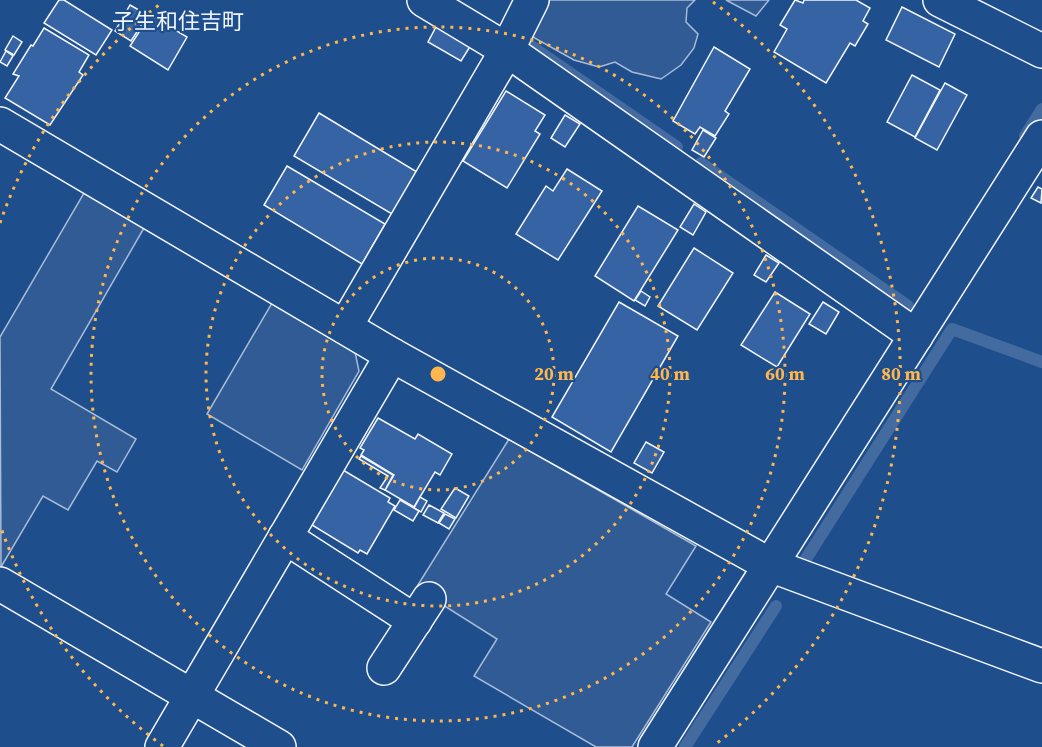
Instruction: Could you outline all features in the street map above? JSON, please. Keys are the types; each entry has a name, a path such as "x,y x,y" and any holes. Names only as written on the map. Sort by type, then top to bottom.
{"street":[{"path":"424,0 507,50 916,336"},
{"path":"345,327 507,50 532,0"},
{"path":"940,0 1042,51"},
{"path":"0,124 392,355 770,565 1042,666"},
{"path":"654,747 1042,137"},
{"path":"162,747 392,355"},
{"path":"285,537 422,610 384,668"},
{"path":"0,584 279,747"}],"shaded area":[{"path":"549,0 695,0 687,8 686,22 698,34 694,48 681,65 661,79 632,72 615,62 599,67 574,60 531,36"},
{"path":"726,0 769,0 756,16"},
{"path":"84,193 144,228 51,389 136,439 117,472 97,461 68,510 43,496 1,567 0,337"},
{"path":"272,303 355,352 359,371 302,470 207,414"},
{"path":"509,439 696,546 666,594 711,622 632,747 596,747 474,676 497,639 416,588"}],"building":[{"path":"59,0 64,0 112,30 96,55 44,23"},
{"path":"795,0 803,3 804,0 856,0 870,8 863,21 868,24 855,46 850,43 826,83 774,52 787,29 780,25"},
{"path":"130,5 144,13 140,19 144,21 131,41 115,31"},
{"path":"902,7 955,34 939,67 886,40"},
{"path":"150,15 187,37 168,70 130,46"},
{"path":"437,25 471,45 461,61 428,42"},
{"path":"44,28 89,55 79,72 83,75 50,125 5,98 19,76 13,74"},
{"path":"13,36 22,42 14,55 5,50"},
{"path":"714,47 750,69 725,111 729,114 715,136 700,127 695,134 673,121"},
{"path":"6,51 13,56 7,66 0,62"},
{"path":"912,75 940,90 915,137 887,122"},
{"path":"945,83 967,95 937,150 915,138"},
{"path":"506,91 545,115 535,131 540,134 507,188 463,161"},
{"path":"319,113 417,172 392,214 294,156"},
{"path":"565,115 580,124 565,147 551,138"},
{"path":"703,130 716,138 704,157 692,150"},
{"path":"287,166 385,224 362,264 264,205"},
{"path":"567,169 602,191 558,260 516,234 546,186 553,191"},
{"path":"1038,187 1042,189 1041,203 1031,198"},
{"path":"694,204 706,212 693,235 680,227"},
{"path":"638,206 678,230 634,301 595,276"},
{"path":"694,248 733,273 697,330 658,306"},
{"path":"766,255 779,263 766,282 754,275"},
{"path":"641,291 650,297 645,306 635,300"},
{"path":"775,292 810,314 777,367 741,345"},
{"path":"619,302 678,336 611,452 552,417"},
{"path":"823,302 839,312 826,334 809,324"},
{"path":"378,418 415,439 418,434 452,454 440,475 435,472 414,507 385,490 394,475 361,455 364,450 360,448"},
{"path":"646,442 664,452 652,473 634,463"},
{"path":"361,456 393,475 385,490 380,488 388,476 359,459"},
{"path":"343,470 390,498 388,502 395,506 367,554 360,550 358,553 312,525"},
{"path":"455,488 469,496 456,518 441,509"},
{"path":"420,497 427,501 421,512 414,508"},
{"path":"400,500 419,511 413,521 394,510"},
{"path":"429,505 444,513 438,523 423,515"},
{"path":"445,514 455,519 449,529 439,523"}],"waterway":[{"path":"531,46 677,147"},
{"path":"1025,136 1042,109"},
{"path":"701,163 908,306"},
{"path":"804,562 952,329 1042,362"},
{"path":"685,747 776,606"}],"district":[{"name":"子生和住吉町","path":"178,21"}]}
